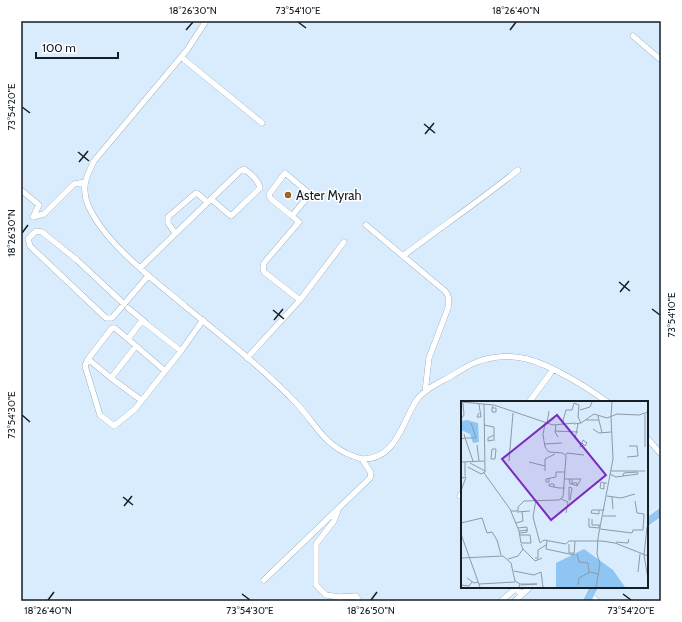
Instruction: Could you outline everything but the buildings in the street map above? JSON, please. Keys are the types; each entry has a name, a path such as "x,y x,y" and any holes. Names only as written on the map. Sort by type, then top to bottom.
{"highway":[{"path":"648,515 661,507"},
{"path":"648,521 661,512"},
{"path":"593,597 599,588"}],"street":[{"path":"206,21 181,57 94,161 86,176 84,190 88,206 101,227 148,276 248,358 292,400 328,442 338,450 362,459 375,457 387,451 403,428 417,401 425,392 475,362 489,358 506,357 527,359 553,370 589,389 606,401"},
{"path":"633,36 661,60"},
{"path":"181,57 262,123"},
{"path":"140,268 175,233 209,201 244,169 260,184 260,188 231,216 209,201 198,194 196,194 168,217 168,223 175,233"},
{"path":"403,256 439,228 486,196 518,170"},
{"path":"292,216 310,194 285,173 269,195 271,199 299,222 264,263 262,268 264,272 300,300"},
{"path":"21,190 39,205 33,217 44,214 74,184 85,182"},
{"path":"366,225 448,295 448,308 429,358 425,392"},
{"path":"148,276 126,306 109,319 103,316 30,246 28,239 36,231 42,232 77,260 126,306 145,323 181,351"},
{"path":"248,358 300,300 344,242"},
{"path":"165,371 115,328 112,328 88,359 85,366 100,415 114,426 142,400 181,351 203,320"},
{"path":"128,339 140,322 145,323"},
{"path":"112,378 136,346"},
{"path":"88,359 142,400"},
{"path":"530,401 553,370"},
{"path":"648,439 661,454"},
{"path":"264,580 371,475 362,459"},
{"path":"339,508 334,521 316,544 316,585 326,595 340,599 356,596 359,601"},
{"path":"515,601 529,588"},
{"path":"501,601 514,590 517,590 522,594"}],"place":[{"name":"Aster Myrah","path":"288,195"}]}
